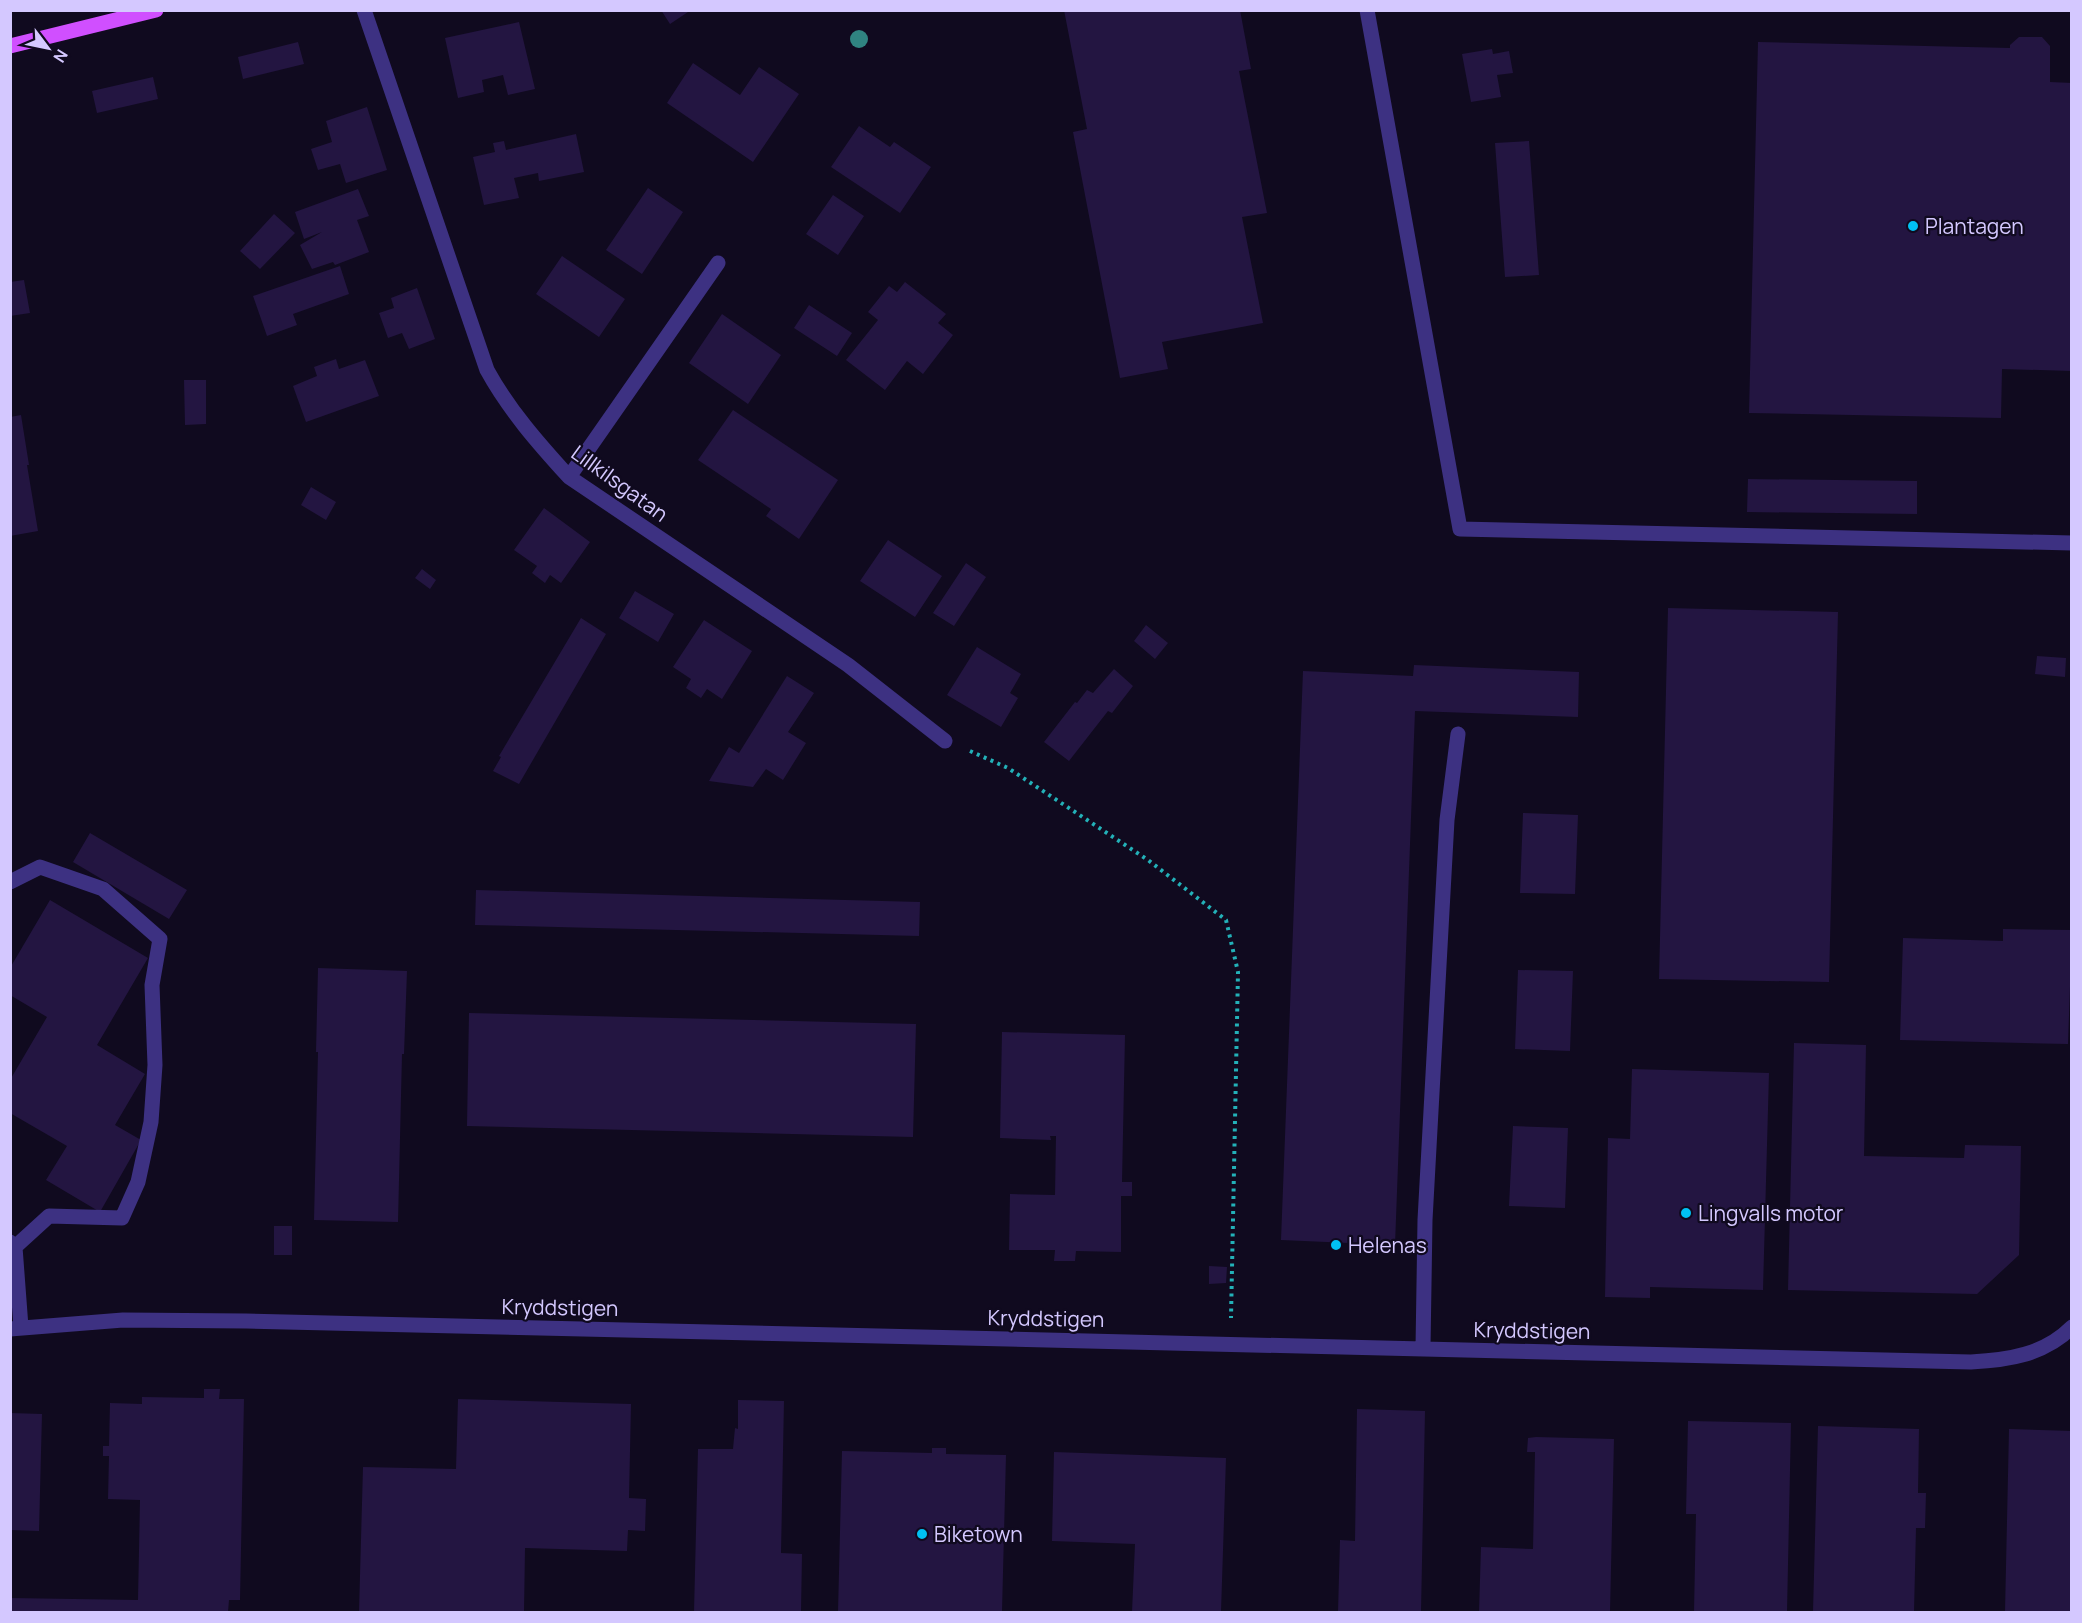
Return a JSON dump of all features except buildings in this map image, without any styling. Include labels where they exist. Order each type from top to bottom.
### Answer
[{"type":"main road","points":[[10,46],[156,10]]},
{"type":"street","name":"Lillkilsgatan","points":[[364,10],[487,369],[502,396],[534,439],[569,477],[848,665],[945,741]]},
{"type":"street","points":[[1367,10],[1460,529],[2072,543]]},
{"type":"street","points":[[569,477],[718,263]]},
{"type":"street","points":[[1423,1348],[1425,1220],[1447,820],[1458,734]]},
{"type":"street","points":[[10,882],[40,867],[103,889],[159,939],[152,985],[155,1065],[151,1122],[138,1182],[122,1218],[49,1216],[13,1245],[16,1328]]},
{"type":"street","name":"Kryddstigen","points":[[16,1328],[123,1320],[246,1321],[1971,1362],[2006,1360],[2031,1354],[2062,1336],[2072,1327]]},
{"type":"path","points":[[945,741],[1008,768],[1148,860],[1226,920],[1238,972],[1230,1343]]},
{"type":"place","name":"Plantagen","points":[[1913,226]]},
{"type":"place","name":"Lingvalls motor","points":[[1686,1213]]},
{"type":"place","name":"Helenas","points":[[1336,1245]]},
{"type":"place","name":"Biketown","points":[[922,1534]]}]
